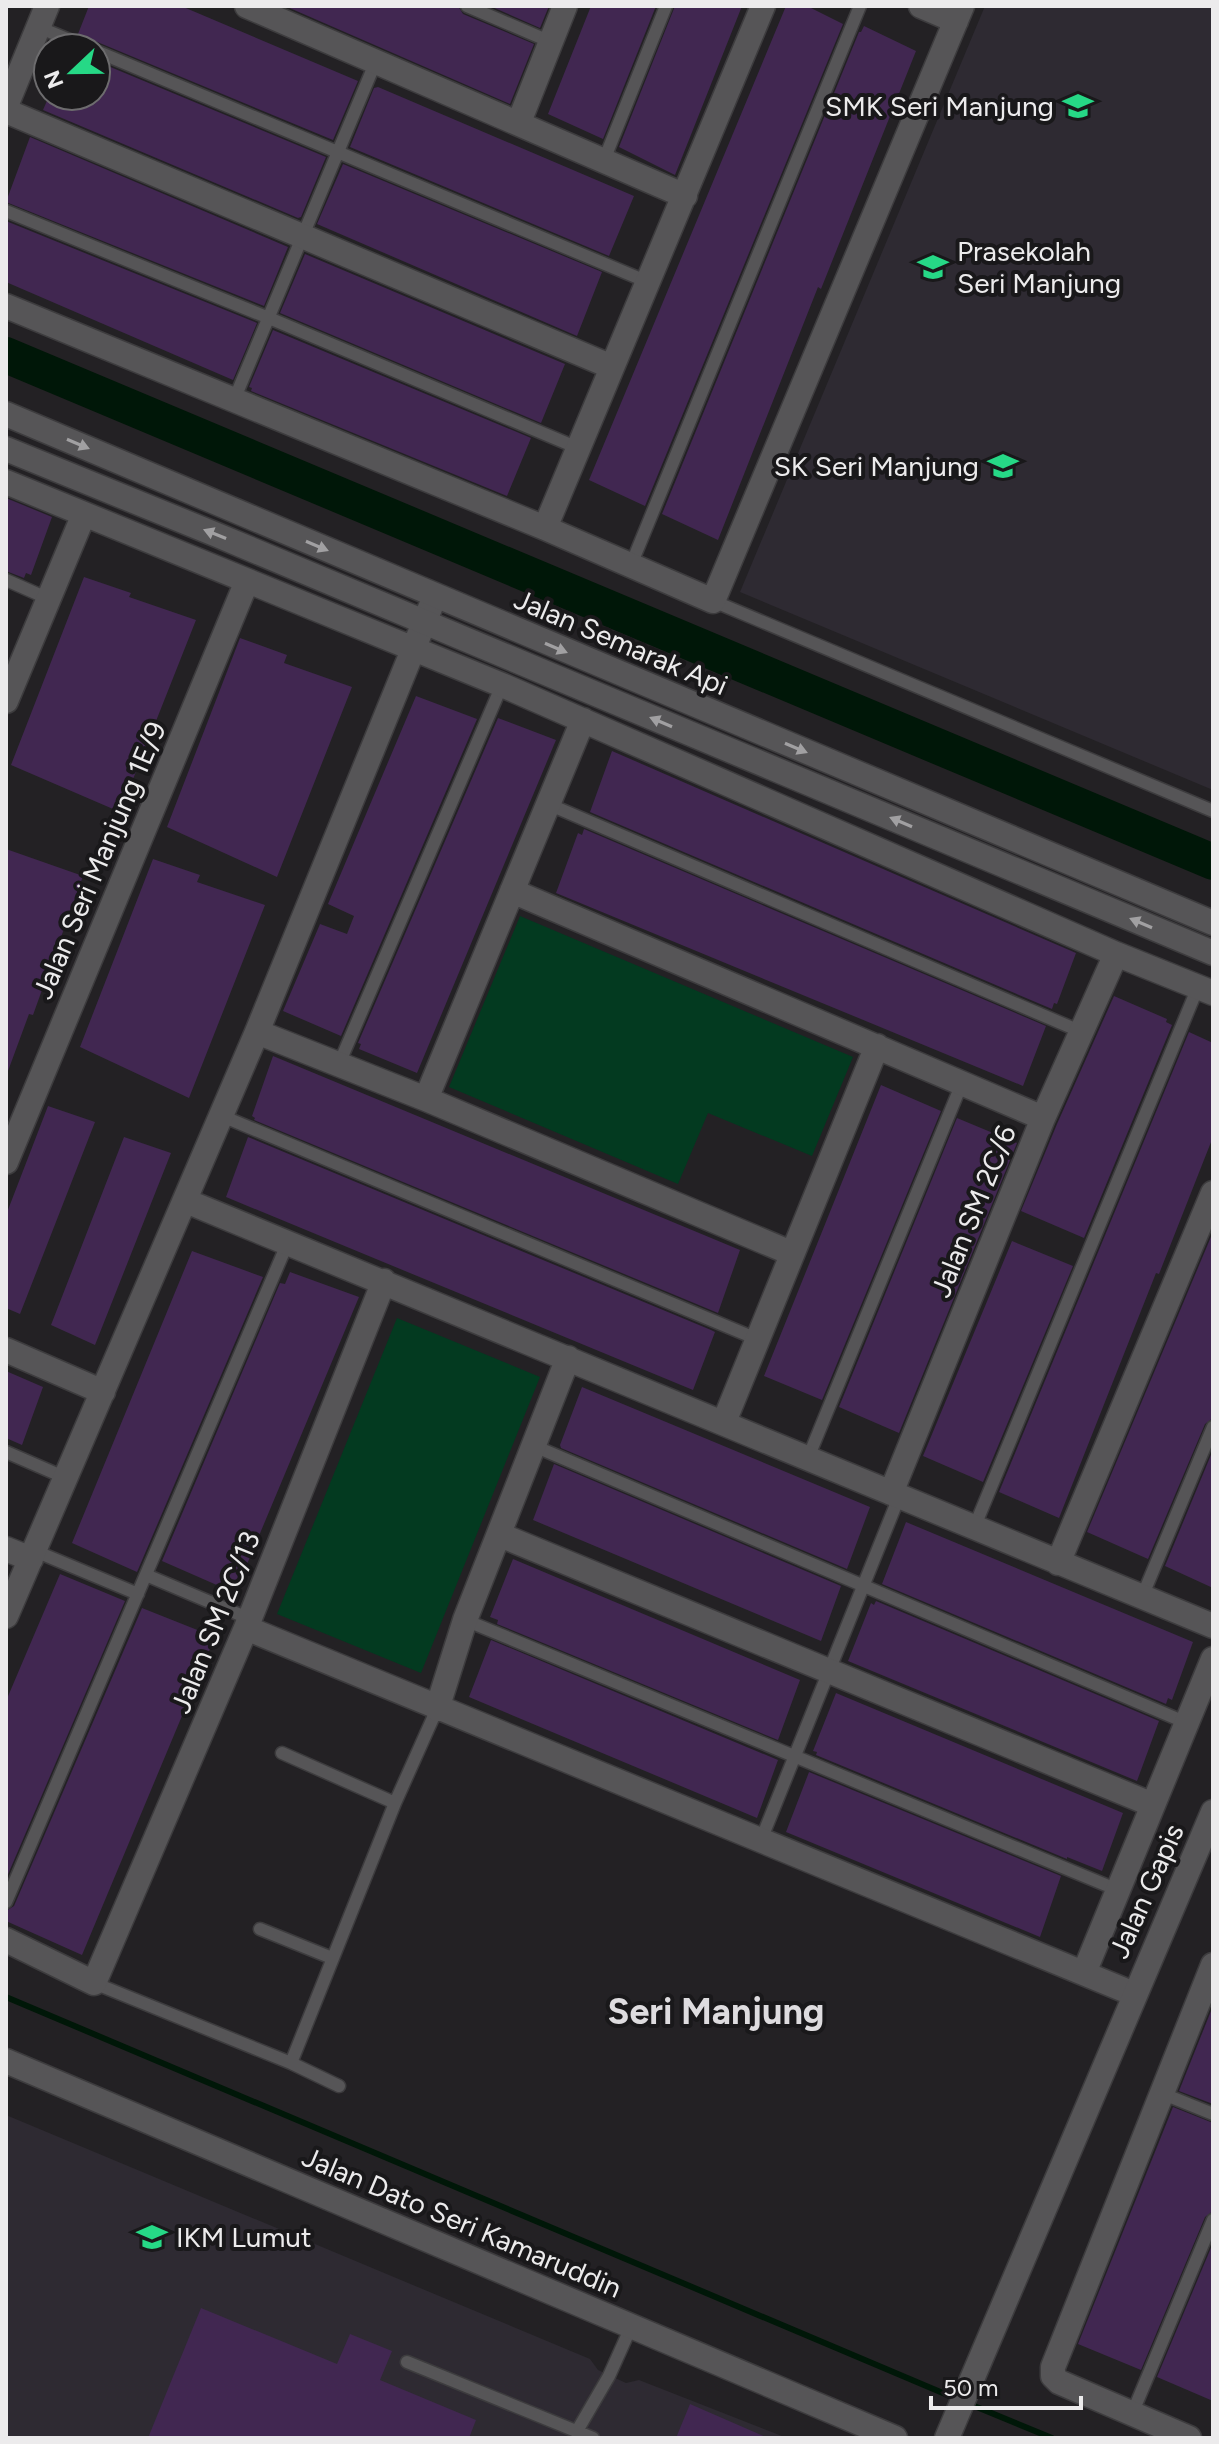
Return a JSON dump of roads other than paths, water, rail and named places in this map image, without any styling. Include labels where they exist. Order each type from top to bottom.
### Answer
[{"type":"street","points":[[247,6],[685,196]]},
{"type":"street","points":[[519,122],[565,6]]},
{"type":"street","points":[[545,528],[763,6]]},
{"type":"street","points":[[6,306],[545,528],[713,601],[959,13],[921,6]]},
{"type":"street","points":[[43,16],[6,109],[612,367]]},
{"type":"street","name":"Jalan Semarak Api","points":[[6,414],[1213,923]]},
{"type":"street","name":"Jalan Semarak Api","points":[[6,449],[1213,953]]},
{"type":"street","points":[[6,482],[502,685],[1116,954],[1206,990]]},
{"type":"street","points":[[6,701],[11,676],[49,599],[84,514]]},
{"type":"street","name":"Jalan Seri Manjung 1E/9","points":[[6,1162],[247,581]]},
{"type":"street","points":[[6,1616],[222,1116],[435,596]]},
{"type":"street","points":[[426,1099],[583,720]]},
{"type":"street","points":[[512,891],[1043,1118]]},
{"type":"street","name":"Jalan SM 2C/6","points":[[895,1495],[1043,1118],[1116,954]]},
{"type":"street","points":[[257,1032],[426,1099],[791,1253]]},
{"type":"street","points":[[724,1422],[877,1046]]},
{"type":"street","points":[[1058,1563],[1213,1193]]},
{"type":"street","points":[[186,1201],[1213,1626]]},
{"type":"street","name":"Jalan SM 2C/13","points":[[94,1983],[248,1624],[384,1281]]},
{"type":"street","points":[[6,1350],[103,1392]]},
{"type":"street","points":[[437,1709],[465,1620],[568,1358]]},
{"type":"street","points":[[500,1535],[1153,1805]]},
{"type":"street","points":[[6,1549],[33,1555]]},
{"type":"street","points":[[248,1624],[437,1709],[1134,1994]]},
{"type":"street","points":[[1084,1973],[1213,1659]]},
{"type":"street","name":"Jalan Gapis","points":[[947,2438],[1134,1994],[1211,1820]]},
{"type":"street","points":[[6,1940],[94,1983]]},
{"type":"street","points":[[1189,2438],[1059,2382],[1053,2376],[1053,2367],[1213,1965]]},
{"type":"street","name":"Jalan Dato Seri Kamaruddin","points":[[6,2061],[895,2438]]},
{"type":"lane","points":[[467,6],[551,42]]},
{"type":"lane","points":[[604,160],[666,6]]},
{"type":"lane","points":[[631,565],[860,6]]},
{"type":"lane","points":[[43,16],[66,32]]},
{"type":"lane","points":[[112,58],[648,282]]},
{"type":"lane","points":[[234,400],[376,61]]},
{"type":"lane","points":[[6,211],[578,448]]},
{"type":"lane","points":[[6,580],[49,599]]},
{"type":"lane","points":[[713,601],[1213,811]]},
{"type":"lane","points":[[339,1064],[502,685]]},
{"type":"lane","points":[[548,804],[1082,1032]]},
{"type":"lane","points":[[974,1528],[1206,990]]},
{"type":"lane","points":[[808,1458],[962,1083]]},
{"type":"lane","points":[[222,1116],[757,1339]]},
{"type":"lane","points":[[6,1902],[288,1242]]},
{"type":"lane","points":[[1142,1597],[1213,1427]]},
{"type":"lane","points":[[534,1446],[1187,1723]]},
{"type":"lane","points":[[6,1452],[66,1478]]},
{"type":"lane","points":[[761,1840],[864,1585],[895,1495]]},
{"type":"lane","points":[[33,1555],[138,1594]]},
{"type":"lane","points":[[146,1575],[248,1624]]},
{"type":"lane","points":[[465,1620],[1118,1890]]},
{"type":"lane","points":[[291,2063],[395,1803],[437,1709]]},
{"type":"lane","points":[[282,1753],[395,1803]]},
{"type":"lane","points":[[260,1929],[332,1958]]},
{"type":"lane","points":[[94,1983],[291,2063],[339,2086]]},
{"type":"lane","points":[[1161,2093],[1213,2114]]},
{"type":"lane","points":[[1132,2414],[1213,2220]]},
{"type":"lane","points":[[407,2362],[582,2435],[631,2327]]},
{"type":"lane","points":[[549,2438],[556,2423]]},
{"type":"waterway","points":[[6,355],[1213,862]]},
{"type":"waterway","points":[[6,1997],[957,2399]]},
{"type":"waterway","points":[[967,2403],[1052,2438]]},
{"type":"place","name":"SMK Seri Manjung","points":[[1078,106]]},
{"type":"place","name":"Prasekolah Seri Manjung","points":[[933,267]]},
{"type":"place","name":"SK Seri Manjung","points":[[1003,466]]},
{"type":"place","name":"IKM Lumut","points":[[152,2237]]},
{"type":"district","name":"Seri Manjung","points":[[716,2011]]}]
